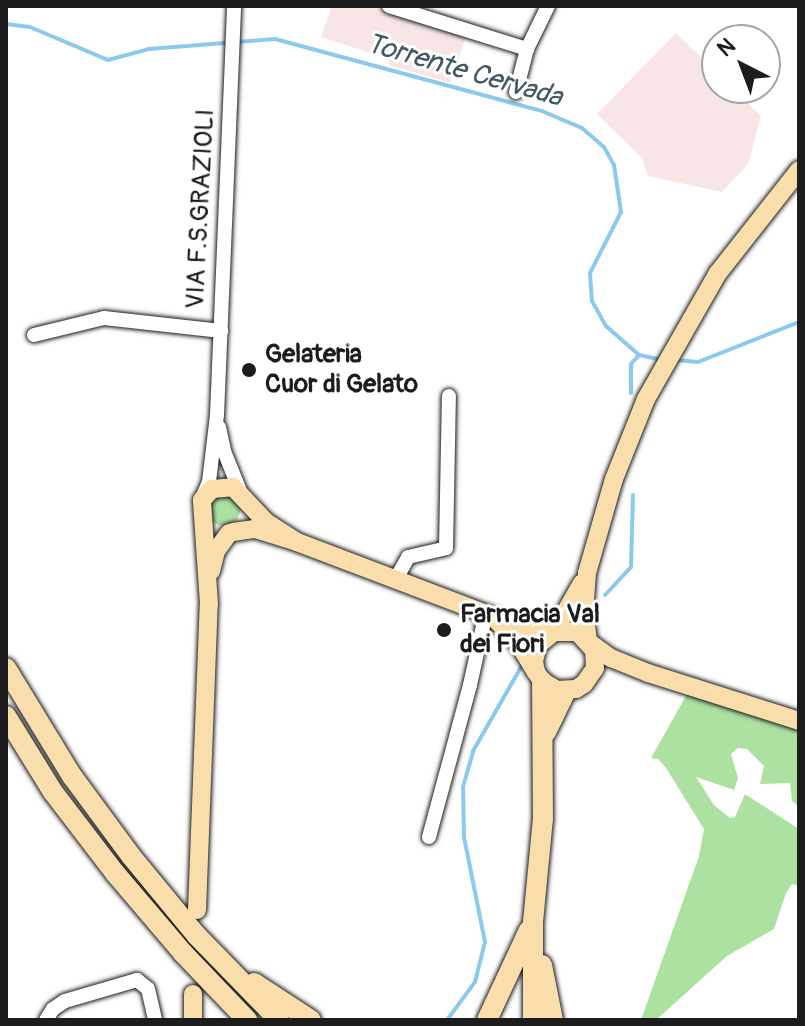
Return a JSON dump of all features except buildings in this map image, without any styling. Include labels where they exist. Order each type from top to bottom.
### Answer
[{"type":"highway","points":[[6,668],[72,776],[131,856],[197,936],[279,1020]]},
{"type":"highway","points":[[533,1020],[533,922],[543,819],[544,736],[539,677]]},
{"type":"highway","points":[[544,736],[575,688]]},
{"type":"highway","points":[[6,716],[53,792],[115,873],[183,953],[247,1020]]},
{"type":"highway","points":[[487,1020],[533,922]]},
{"type":"highway","points":[[533,922],[553,1020]]},
{"type":"highway","points":[[197,936],[229,965],[311,1020]]},
{"type":"main road","points":[[575,688],[595,668],[584,613],[587,573],[614,479],[660,372],[718,273],[799,170]]},
{"type":"main road","points":[[197,910],[209,582],[202,500],[219,486],[244,496],[266,522],[297,542]]},
{"type":"main road","points":[[209,582],[216,551],[245,522],[244,496]]},
{"type":"main road","points":[[202,520],[211,530],[231,533],[255,529],[297,542],[481,611],[552,633],[568,630],[611,658],[648,673],[799,721]]},
{"type":"main road","points":[[539,677],[535,653],[552,633],[587,573]]},
{"type":"main road","points":[[481,611],[509,632],[539,677],[575,688],[620,673],[648,673]]},
{"type":"main road","points":[[193,994],[193,1020]]},
{"type":"street","name":"VIA F.S.GRAZIOLI","points":[[202,500],[209,482],[217,415],[234,6]]},
{"type":"street","points":[[389,6],[527,49]]},
{"type":"street","points":[[516,92],[527,49],[548,6]]},
{"type":"street","points":[[34,335],[104,318],[221,331]]},
{"type":"street","points":[[396,579],[408,557],[446,548],[449,396]]},
{"type":"street","name":"VIA F.S.GRAZIOLI","points":[[217,415],[224,451],[244,496]]},
{"type":"street","points":[[429,837],[470,685],[483,626],[481,611]]},
{"type":"street","points":[[46,1020],[53,1009],[65,1001],[137,980],[148,989],[155,1020]]},
{"type":"shaded area","points":[[332,6],[370,6],[466,35],[451,83],[388,65],[389,59],[321,37]]},
{"type":"shaded area","points":[[676,33],[701,57],[701,104],[749,104],[761,116],[748,164],[722,192],[648,176],[642,158],[597,114]]},
{"type":"green space","points":[[224,494],[236,498],[240,510],[236,522],[224,526],[212,522],[208,510],[212,498]]},
{"type":"green space","points":[[687,694],[799,729],[799,807],[792,801],[790,783],[760,784],[764,766],[747,749],[738,748],[731,754],[738,778],[734,790],[696,777],[714,805],[730,818],[735,817],[745,794],[799,829],[799,886],[792,884],[786,893],[774,929],[727,956],[656,1020],[641,1020],[699,856],[704,829],[666,768],[658,759],[651,758]]},
{"type":"waterway","name":"Torrente Cervada","points":[[6,24],[30,27],[108,60],[149,49],[275,39],[542,111],[582,128],[604,147],[614,165],[621,212],[590,273],[592,301],[606,326],[639,355],[663,360]]},
{"type":"waterway","name":"Torrente Cervada","points":[[676,360],[698,362],[799,322]]},
{"type":"waterway","points":[[631,393],[631,364],[639,355]]},
{"type":"waterway","points":[[605,595],[631,567],[633,495]]},
{"type":"waterway","points":[[447,1020],[475,982],[485,942],[464,837],[463,787],[473,751],[524,662]]},
{"type":"place","name":"Gelateria Cuor di Gelato","points":[[249,370]]},
{"type":"place","name":"Farmacia Val dei Fiori","points":[[444,630]]}]
